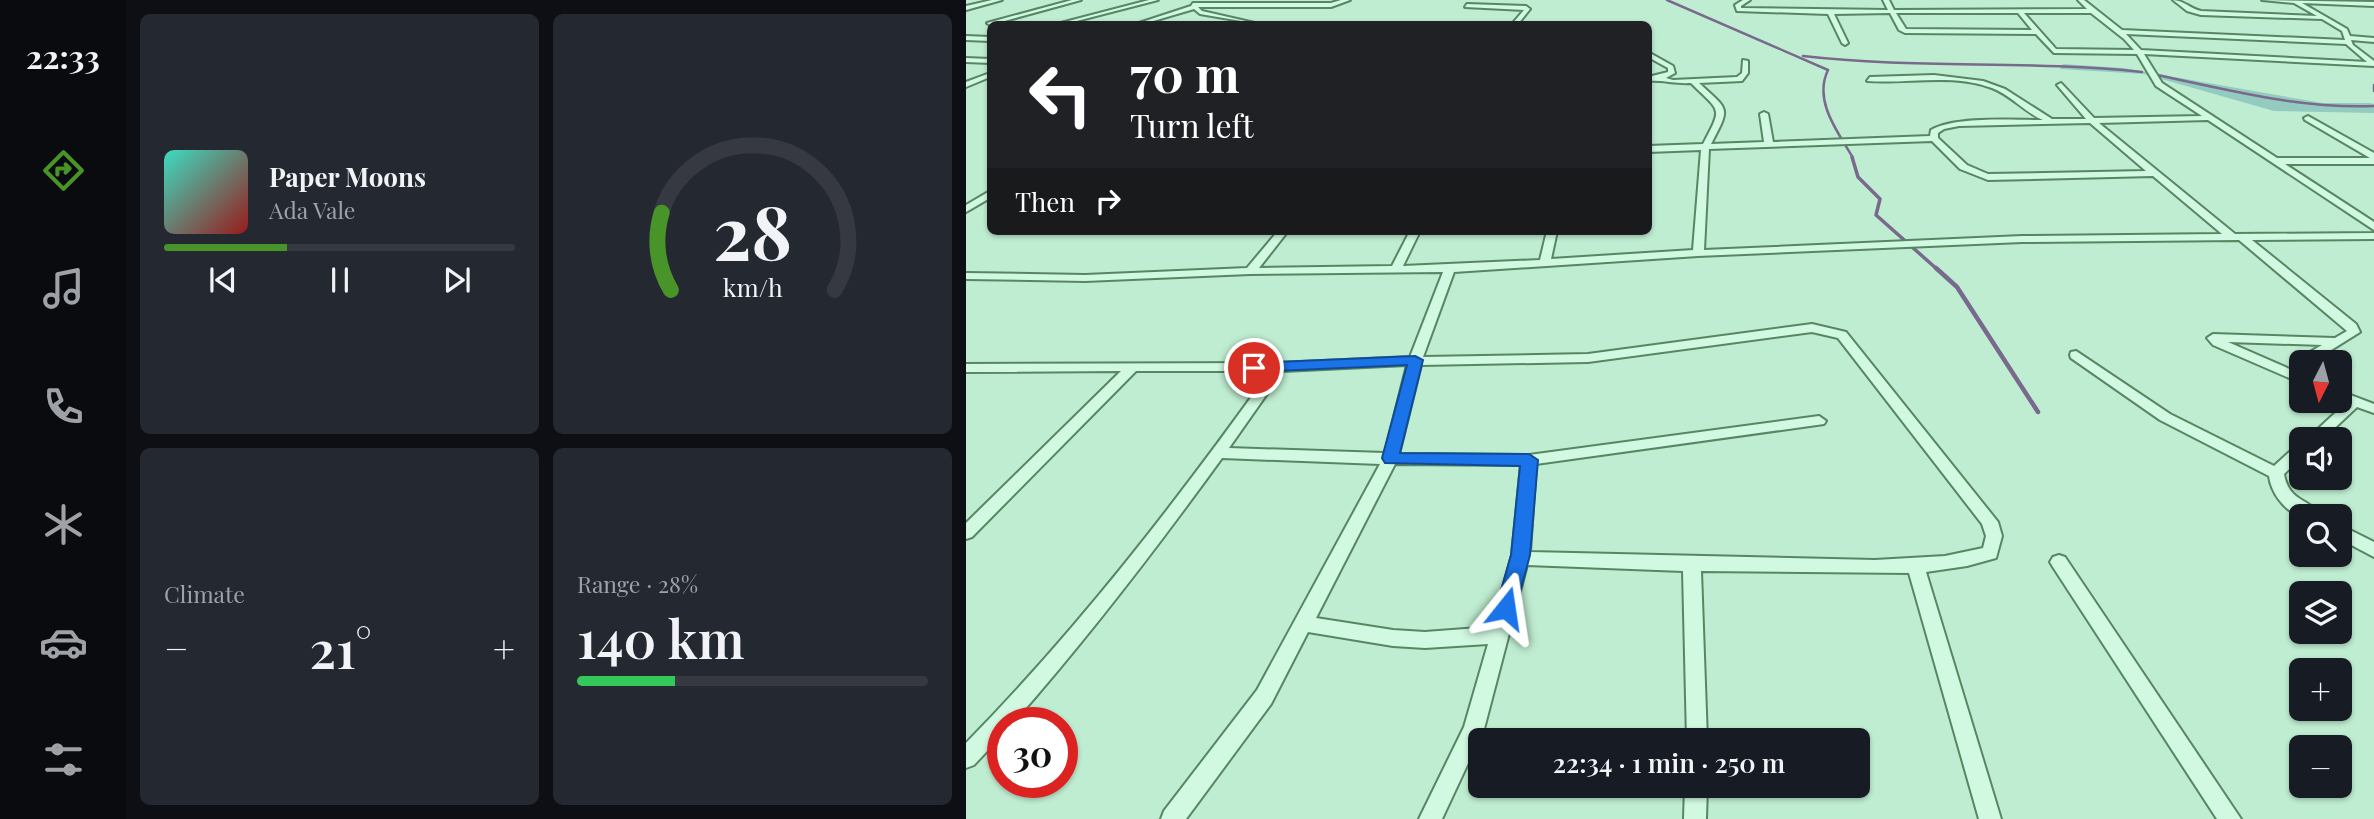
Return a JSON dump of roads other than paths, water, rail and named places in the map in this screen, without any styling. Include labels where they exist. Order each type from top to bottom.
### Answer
[{"type":"street","points":[[966,8],[999,0]]},
{"type":"street","points":[[1072,21],[1155,0]]},
{"type":"street","points":[[1203,4],[1212,0]]},
{"type":"street","points":[[1147,21],[1192,3],[1331,5],[1347,0]]},
{"type":"street","points":[[1747,0],[1738,5],[1739,10],[2090,11]]},
{"type":"street","points":[[1886,0],[1900,29],[1905,31],[2037,32]]},
{"type":"street","points":[[2081,0],[2090,11],[2120,32],[2139,52],[2159,84],[2374,227]]},
{"type":"street","points":[[2176,0],[2189,10],[2201,13],[2325,18]]},
{"type":"street","points":[[2266,0],[2373,2]]},
{"type":"street","points":[[998,21],[1076,1],[1087,4]]},
{"type":"street","points":[[2019,11],[2054,51],[2059,53],[2139,52],[2374,64],[2347,40],[2344,30],[2295,1]]},
{"type":"street","points":[[1192,3],[1200,12],[1236,21]]},
{"type":"street","points":[[1467,6],[1527,9],[1517,21]]},
{"type":"street","points":[[1101,7],[1114,10]]},
{"type":"street","points":[[1830,12],[1845,43]]},
{"type":"street","points":[[2120,32],[2374,40]]},
{"type":"street","points":[[966,38],[987,39]]},
{"type":"street","points":[[1652,56],[1671,67],[1672,73],[1652,79]]},
{"type":"street","points":[[966,60],[987,61]]},
{"type":"street","points":[[1660,78],[1698,86],[1739,79],[1745,73],[1745,61]]},
{"type":"street","points":[[966,85],[987,76]]},
{"type":"street","points":[[1870,79],[1935,79],[1982,83],[2000,89],[2035,114],[2052,121]]},
{"type":"street","points":[[2061,85],[2091,120],[2352,327],[2354,332],[2324,350]]},
{"type":"street","points":[[1698,86],[1721,108],[1722,116],[1705,148],[1699,253]]},
{"type":"street","points":[[1764,114],[1769,144]]},
{"type":"street","points":[[2157,173],[1988,177],[1969,173],[1962,168],[1934,138],[1934,132],[1950,125],[2207,117]]},
{"type":"street","points":[[2308,118],[2374,159]]},
{"type":"street","points":[[1652,149],[1934,138]]},
{"type":"street","points":[[2273,161],[2374,159]]},
{"type":"street","points":[[966,209],[987,196]]},
{"type":"street","points":[[977,202],[987,202]]},
{"type":"street","points":[[1250,271],[1280,235]]},
{"type":"street","points":[[1397,268],[1413,235]]},
{"type":"street","points":[[1545,263],[1551,235]]},
{"type":"street","points":[[966,276],[1085,278],[1250,271],[1450,269],[1699,253],[2022,239],[2374,236]]},
{"type":"street","points":[[1172,819],[1264,697],[1391,458],[1415,360],[1450,269]]},
{"type":"street","points":[[966,368],[1279,367],[1415,360],[1588,358],[1812,328],[1842,335],[1990,522],[1994,536],[1990,553],[1963,561],[1916,567],[1692,565],[1543,560],[1528,559],[1521,555]]},
{"type":"street","points":[[2289,374],[2213,338],[2337,342]]},
{"type":"street","points":[[2076,355],[2165,417],[2276,473]]},
{"type":"street","points":[[966,758],[1000,724],[1078,632],[1221,453],[1279,367]]},
{"type":"street","points":[[966,533],[1131,369]]},
{"type":"street","points":[[2285,373],[2289,371]]},
{"type":"street","points":[[2352,400],[2374,409]]},
{"type":"street","points":[[2327,427],[2356,401]]},
{"type":"street","points":[[1221,453],[1529,460],[1819,421]]},
{"type":"street","points":[[1430,819],[1474,729],[1521,555],[1529,460]]},
{"type":"street","points":[[2276,473],[2289,461]]},
{"type":"street","points":[[2276,473],[2277,487],[2291,504]]},
{"type":"street","points":[[2352,538],[2374,550]]},
{"type":"street","points":[[2059,562],[2230,819]]},
{"type":"street","points":[[1692,565],[1697,728]]},
{"type":"street","points":[[1916,567],[1990,819]]},
{"type":"street","points":[[1305,624],[1393,638],[1425,640],[1499,635]]},
{"type":"street","points":[[1695,819],[1696,798]]},
{"type":"waterway","points":[[1667,0],[1828,70],[1823,93],[1825,105],[1853,158]]},
{"type":"waterway","points":[[1803,56],[2142,72]]},
{"type":"waterway","points":[[2157,75],[2319,105],[2374,106]]},
{"type":"waterway","points":[[2374,85],[2374,91]]},
{"type":"waterway","points":[[1852,157],[1858,177],[1880,199],[1876,215],[1938,270]]},
{"type":"waterway","points":[[1936,268],[1957,287],[2038,412]]}]
